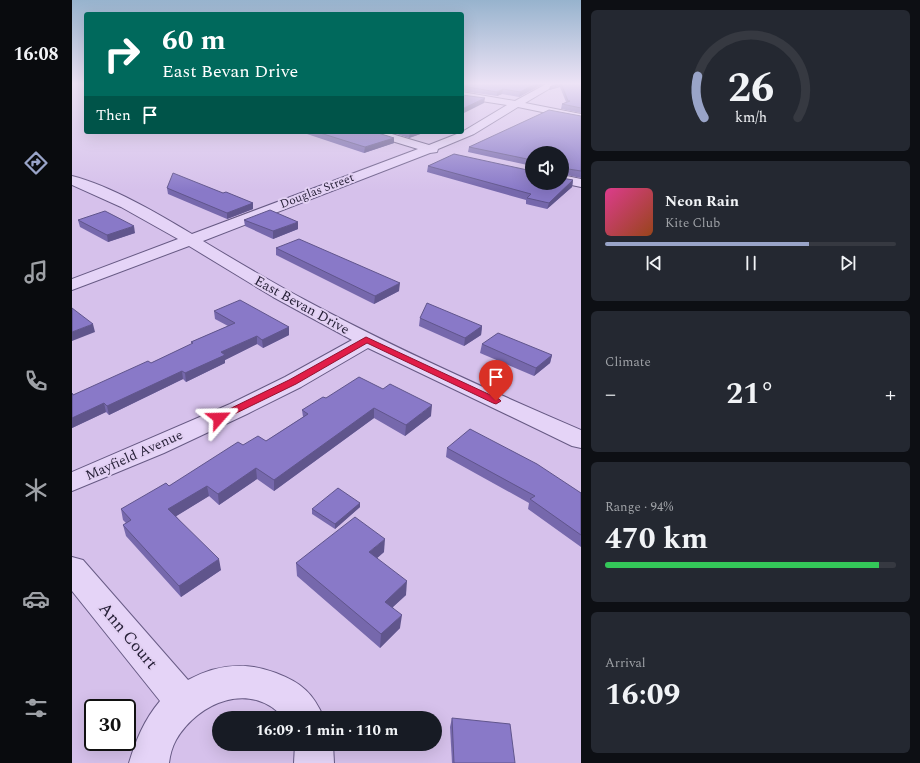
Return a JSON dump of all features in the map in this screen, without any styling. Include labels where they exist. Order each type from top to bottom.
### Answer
[{"type":"street","name":"Douglas Street","points":[[72,285],[429,149],[477,129],[494,119]]},
{"type":"street","points":[[380,134],[429,149],[449,153]]},
{"type":"street","name":"East Bevan Drive","points":[[72,180],[102,191],[128,204],[191,239],[279,293],[366,340],[581,440]]},
{"type":"street","points":[[569,180],[581,183]]},
{"type":"street","name":"Mayfield Avenue","points":[[72,482],[143,453],[232,412],[292,382],[366,340]]},
{"type":"street","name":"Ann Court","points":[[72,569],[183,702]]},
{"type":"street","points":[[149,763],[151,750],[164,724],[183,702],[206,688],[230,681],[254,682],[277,690],[296,704],[300,711]]},
{"type":"street","points":[[314,763],[315,751]]},
{"type":"building","points":[[530,119],[581,119],[581,171],[569,169],[569,146],[525,146],[525,159],[469,147]]},
{"type":"building","points":[[323,134],[381,134],[394,138],[365,147]]},
{"type":"building","points":[[454,154],[525,169],[525,190],[563,190],[549,203],[527,198],[531,194],[428,166]]},
{"type":"building","points":[[173,173],[253,203],[227,213],[167,188]]},
{"type":"building","points":[[270,210],[298,222],[273,231],[244,220]]},
{"type":"building","points":[[105,211],[134,226],[107,235],[78,220]]},
{"type":"building","points":[[299,239],[400,283],[375,296],[276,248]]},
{"type":"building","points":[[240,300],[289,327],[262,340],[257,336],[221,352],[225,355],[185,373],[182,371],[107,406],[104,403],[72,418],[72,393],[73,395],[148,361],[151,363],[193,343],[191,342],[235,323],[214,311]]},
{"type":"building","points":[[427,303],[482,326],[465,338],[420,318]]},
{"type":"building","points":[[72,308],[93,324],[72,332]]},
{"type":"building","points":[[498,333],[552,355],[536,368],[482,344]]},
{"type":"building","points":[[359,377],[383,389],[390,384],[432,405],[406,425],[374,408],[274,480],[256,468],[218,494],[207,486],[168,509],[219,559],[179,586],[123,525],[131,520],[121,509],[166,483],[169,486],[238,442],[243,445],[258,436],[266,441],[308,414],[302,410],[323,397],[326,398]]},
{"type":"building","points":[[470,429],[537,464],[581,493],[581,535],[530,499],[535,496],[447,448]]},
{"type":"building","points":[[338,488],[360,503],[335,524],[312,509]]},
{"type":"building","points":[[355,517],[385,539],[369,552],[407,581],[385,602],[402,615],[381,634],[296,563]]},
{"type":"building","points":[[452,718],[510,724],[515,763],[454,763]]},
{"type":"route","points":[[219,418],[292,382],[366,340],[496,401]]}]
